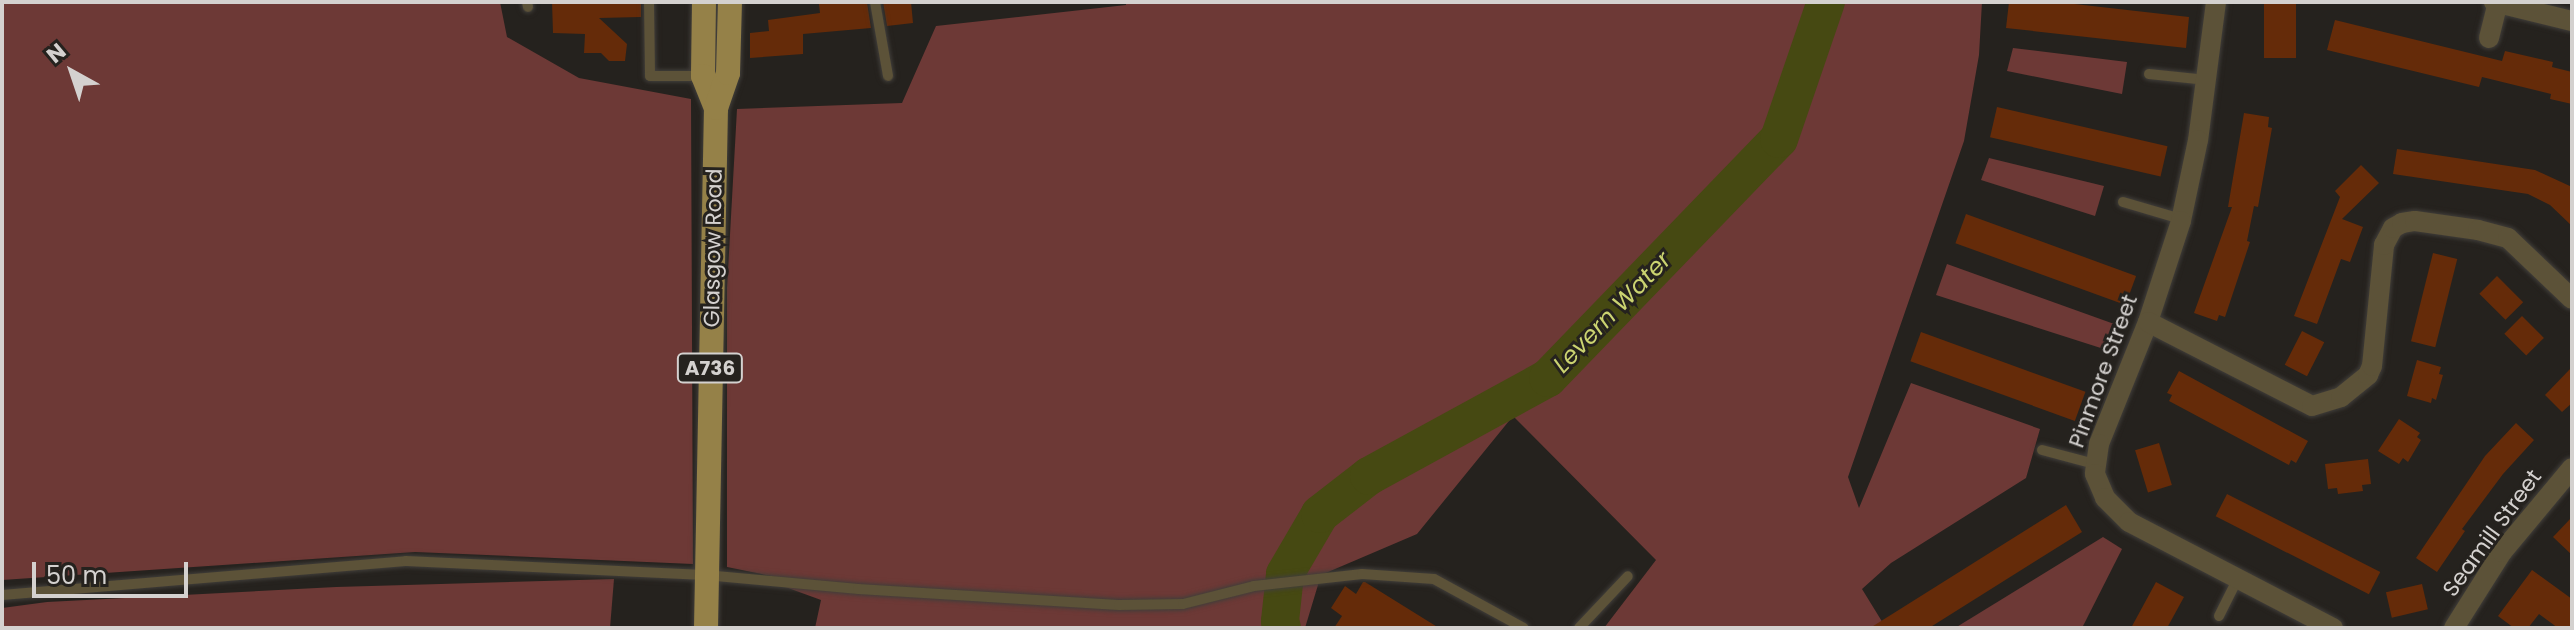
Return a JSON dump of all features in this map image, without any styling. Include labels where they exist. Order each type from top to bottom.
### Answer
[{"type":"main road","name":"Glasgow Road","points":[[706,628],[716,108],[713,3]]},
{"type":"street","name":"Pinmore Street","points":[[2216,2],[2207,80],[2181,219],[2148,322],[2099,444],[2095,464],[2098,486],[2105,498],[2129,522],[2333,628]]},
{"type":"street","points":[[2489,38],[2496,2],[2570,20]]},
{"type":"street","points":[[2148,322],[2312,406],[2341,397],[2368,375],[2372,366],[2384,245],[2393,228],[2402,223],[2446,225],[2508,238],[2572,299]]},
{"type":"street","name":"Seamill Street","points":[[2454,628],[2502,552],[2572,468]]},
{"type":"lane","points":[[649,2],[650,76],[715,75]]},
{"type":"lane","points":[[875,2],[888,76]]},
{"type":"lane","points":[[2149,74],[2207,80]]},
{"type":"lane","points":[[2123,202],[2181,219]]},
{"type":"lane","points":[[2042,450],[2095,464]]},
{"type":"lane","points":[[2,595],[406,561],[705,575],[858,589],[1119,605],[1183,604],[1254,586],[1302,578],[1362,574],[1434,579],[1524,628]]},
{"type":"lane","points":[[1579,628],[1628,576]]},
{"type":"lane","points":[[2219,616],[2238,578]]},
{"type":"shaded area","points":[[2,2],[500,2],[507,37],[579,78],[691,99],[693,564],[415,552],[2,580]]},
{"type":"shaded area","points":[[1126,2],[1982,2],[1979,55],[1964,141],[1848,477],[1859,508],[1911,383],[2040,429],[2026,478],[1891,563],[1862,589],[1886,628],[1604,628],[1656,560],[1513,416],[1417,534],[1321,575],[1305,628],[815,628],[821,600],[780,585],[781,578],[727,567],[727,288],[737,109],[902,103],[936,26],[1126,5]]},
{"type":"shaded area","points":[[2013,48],[2127,62],[2122,94],[2007,71]]},
{"type":"shaded area","points":[[1989,158],[2104,186],[2095,216],[1981,180]]},
{"type":"shaded area","points":[[1947,264],[2117,325],[2107,350],[1936,295]]},
{"type":"shaded area","points":[[2103,537],[2122,549],[2082,628],[1955,628]]},
{"type":"shaded area","points":[[614,579],[610,628],[2,628],[2,608],[47,602],[336,587]]},
{"type":"building","points":[[552,2],[641,2],[641,17],[599,18],[627,44],[625,61],[609,61],[601,53],[584,53],[585,34],[553,33]]},
{"type":"building","points":[[867,2],[871,28],[803,34],[803,54],[750,58],[750,33],[769,31],[768,20],[820,13],[819,4]]},
{"type":"building","points":[[883,2],[911,2],[913,23],[887,26]]},
{"type":"building","points":[[2009,2],[2057,2],[2189,17],[2186,48],[2006,28]]},
{"type":"building","points":[[2264,2],[2296,2],[2296,58],[2264,58]]},
{"type":"building","points":[[2335,20],[2502,61],[2505,51],[2553,62],[2552,67],[2572,72],[2572,104],[2550,99],[2551,94],[2482,77],[2479,87],[2327,50]]},
{"type":"building","points":[[1997,107],[2168,146],[2161,177],[1990,137]]},
{"type":"building","points":[[2244,113],[2269,117],[2268,127],[2272,128],[2258,207],[2254,206],[2247,241],[2250,242],[2225,317],[2219,315],[2217,321],[2194,313],[2232,207],[2228,207]]},
{"type":"building","points":[[2397,149],[2535,170],[2572,187],[2572,226],[2550,205],[2528,194],[2393,174]]},
{"type":"building","points":[[2361,165],[2379,183],[2342,219],[2363,227],[2350,262],[2341,259],[2317,324],[2294,316],[2340,197],[2335,191]]},
{"type":"building","points":[[1966,214],[2136,276],[2125,305],[1955,243]]},
{"type":"building","points":[[2433,253],[2457,259],[2435,347],[2411,341]]},
{"type":"building","points":[[2497,276],[2523,302],[2505,320],[2479,294]]},
{"type":"building","points":[[2522,316],[2544,338],[2526,356],[2504,334]]},
{"type":"building","points":[[2302,331],[2324,342],[2307,376],[2285,365]]},
{"type":"building","points":[[1921,332],[2085,392],[2075,421],[1910,361]]},
{"type":"building","points":[[2417,360],[2441,367],[2439,374],[2443,375],[2436,400],[2432,398],[2431,403],[2407,396]]},
{"type":"building","points":[[2572,367],[2572,403],[2562,412],[2545,395]]},
{"type":"building","points":[[2179,371],[2308,441],[2296,463],[2291,460],[2289,465],[2169,401],[2172,395],[2167,393]]},
{"type":"building","points":[[2399,419],[2420,433],[2417,437],[2421,440],[2408,462],[2403,458],[2399,464],[2378,451]]},
{"type":"building","points":[[2516,423],[2534,440],[2503,474],[2462,529],[2465,531],[2437,572],[2416,558],[2485,456]]},
{"type":"building","points":[[2159,443],[2172,485],[2148,492],[2135,450]]},
{"type":"building","points":[[2368,459],[2371,484],[2362,485],[2363,491],[2338,494],[2337,488],[2328,489],[2325,464]]},
{"type":"building","points":[[2227,494],[2380,572],[2369,594],[2216,516]]},
{"type":"building","points":[[2066,505],[2082,532],[1929,628],[1870,628]]},
{"type":"building","points":[[2572,517],[2572,555],[2553,537]]},
{"type":"building","points":[[2532,570],[2572,599],[2572,628],[2558,628],[2539,614],[2528,628],[2514,628],[2498,616]]},
{"type":"building","points":[[1363,582],[1439,628],[1334,628],[1342,616],[1331,608],[1345,586],[1356,594]]},
{"type":"building","points":[[2156,582],[2184,597],[2167,628],[2131,628]]},
{"type":"building","points":[[2422,584],[2428,609],[2392,618],[2386,592]]},
{"type":"waterway","name":"Levern Water","points":[[1282,628],[1285,574],[1320,514],[1369,476],[1548,378],[1779,139],[1826,2]]}]
